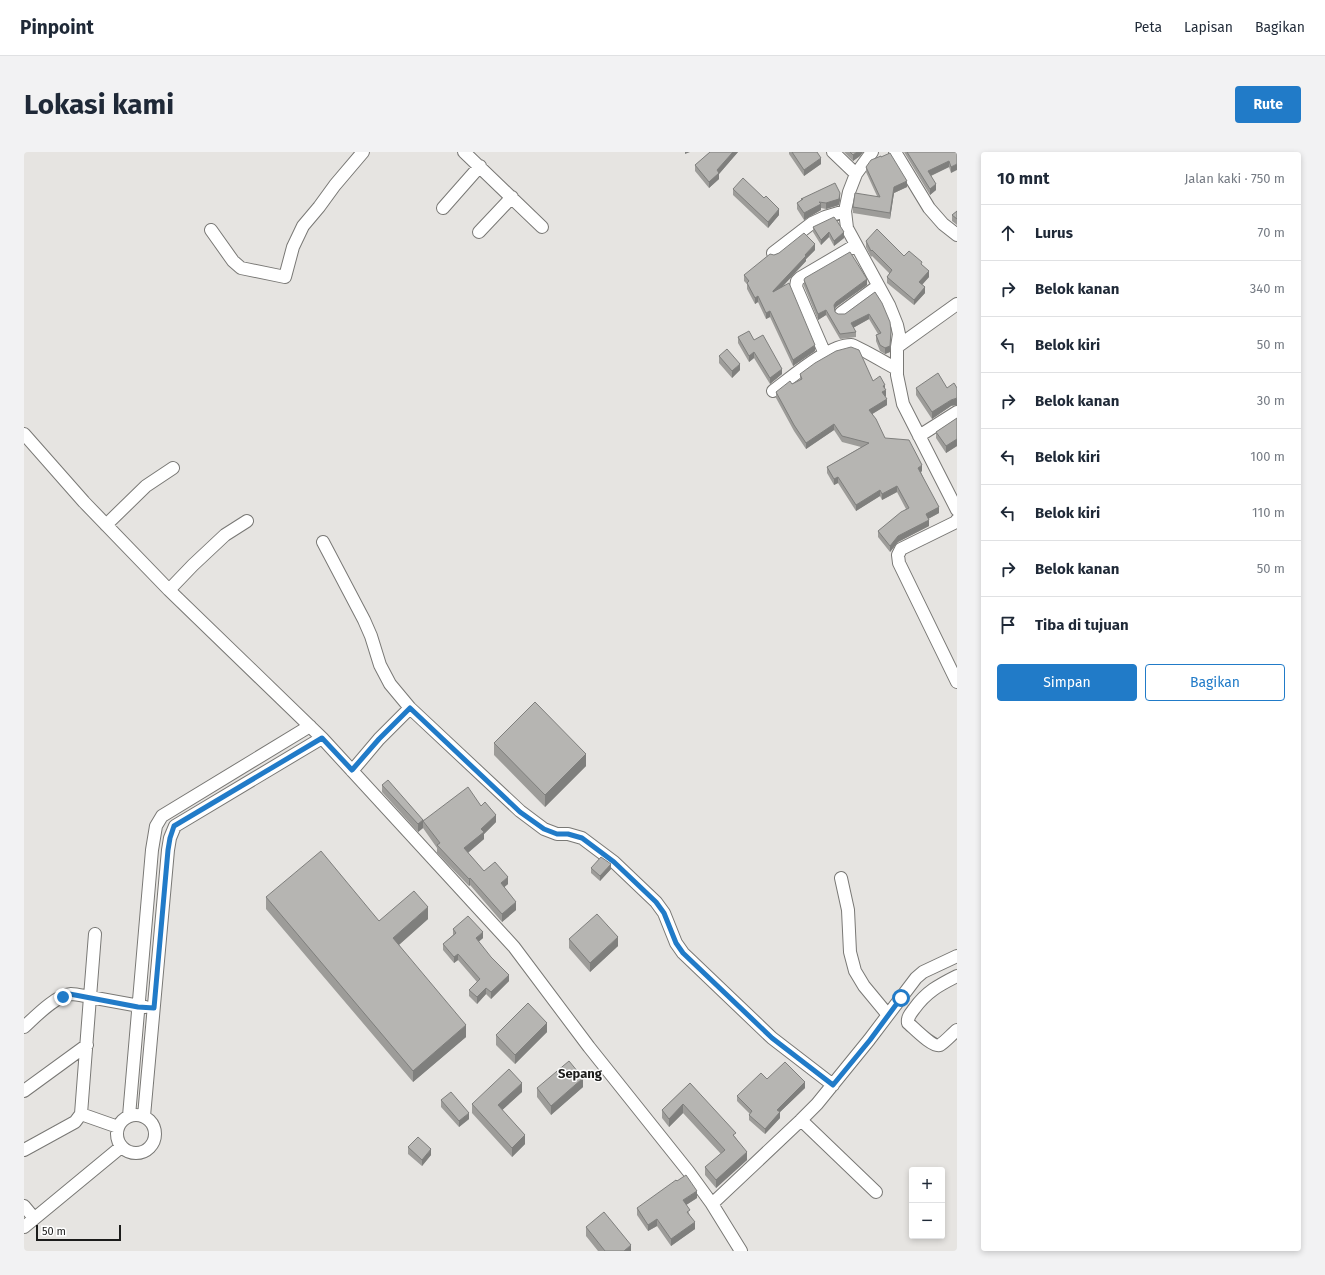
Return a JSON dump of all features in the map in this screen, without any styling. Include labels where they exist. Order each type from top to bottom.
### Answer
[{"type":"street","points":[[211,230],[233,261],[241,268],[285,277],[293,247],[303,226],[320,207],[335,185],[363,152]]},
{"type":"street","points":[[833,152],[856,174]]},
{"type":"street","points":[[872,152],[856,174],[849,192],[845,211],[847,228],[889,305],[897,325],[899,334],[897,347],[897,370],[903,404],[919,436],[954,496],[957,510]]},
{"type":"street","points":[[895,152],[929,208],[943,224],[957,235]]},
{"type":"street","points":[[470,154],[480,166],[542,227]]},
{"type":"street","points":[[443,208],[480,166]]},
{"type":"street","points":[[479,232],[512,197]]},
{"type":"street","points":[[773,253],[812,223],[845,211]]},
{"type":"street","points":[[825,354],[796,284],[800,278],[856,245]]},
{"type":"street","points":[[841,313],[878,286]]},
{"type":"street","points":[[897,347],[957,304]]},
{"type":"street","points":[[774,391],[808,365],[837,347],[853,345],[897,370]]},
{"type":"street","points":[[919,436],[957,412]]},
{"type":"street","points":[[24,434],[84,502],[169,590],[322,738],[514,947],[589,1047],[688,1171],[712,1204],[740,1251]]},
{"type":"street","points":[[106,525],[146,486],[173,468]]},
{"type":"street","points":[[955,678],[898,563],[898,555],[902,549],[956,522],[957,520]]},
{"type":"street","points":[[169,590],[193,564],[220,539],[247,521]]},
{"type":"street","points":[[323,542],[364,620],[380,665],[390,684],[410,708],[520,812],[544,829],[557,834],[568,834],[582,838],[614,862],[656,902],[664,913],[676,943],[683,953],[772,1038],[833,1085]]},
{"type":"street","points":[[352,770],[379,739],[410,708]]},
{"type":"street","points":[[129,1116],[152,850],[156,826],[162,816],[310,726]]},
{"type":"street","points":[[144,1116],[170,838],[174,826],[322,738]]},
{"type":"street","points":[[268,752],[277,765]]},
{"type":"street","points":[[186,801],[195,814]]},
{"type":"street","points":[[841,878],[848,910],[850,952],[855,971],[864,986],[888,1015]]},
{"type":"street","points":[[24,1150],[75,1122],[81,1114],[95,934]]},
{"type":"street","points":[[712,1204],[801,1120],[833,1085],[870,1040],[916,978],[923,972],[957,956]]},
{"type":"street","points":[[957,976],[938,985],[929,992],[911,1013],[908,1023],[936,1046],[957,1030]]},
{"type":"street","points":[[24,1027],[50,1004],[69,994],[138,1007],[154,1008]]},
{"type":"street","points":[[24,1091],[87,1045]]},
{"type":"street","points":[[81,1114],[118,1127]]},
{"type":"street","points":[[129,1116],[144,1116],[152,1123],[156,1133],[155,1139],[150,1148],[141,1153],[135,1154],[125,1150],[121,1147],[117,1137],[120,1122],[129,1116]]},
{"type":"street","points":[[801,1120],[876,1192]]},
{"type":"street","points":[[24,1227],[121,1147]]},
{"type":"street","points":[[24,1206],[34,1218]]},
{"type":"building","points":[[710,152],[733,152],[717,170],[719,173],[709,182],[695,165]]},
{"type":"building","points":[[792,152],[817,152],[821,158],[804,170]]},
{"type":"building","points":[[850,152],[857,152],[853,155]]},
{"type":"building","points":[[907,152],[957,152],[957,164],[951,167],[949,161],[928,171],[936,184],[930,189]]},
{"type":"building","points":[[890,153],[907,181],[894,187],[890,213],[853,207],[855,193],[880,197],[866,167],[871,160]]},
{"type":"building","points":[[743,178],[764,198],[766,196],[779,209],[768,222],[733,189]]},
{"type":"building","points":[[835,183],[840,193],[839,199],[826,203],[819,202],[821,204],[804,213],[797,203],[803,199],[801,199]]},
{"type":"building","points":[[957,211],[957,219],[952,215]]},
{"type":"building","points":[[834,217],[844,232],[834,241],[829,232],[821,240],[813,227]]},
{"type":"building","points":[[877,229],[904,256],[909,251],[922,262],[921,264],[929,271],[919,282],[925,287],[914,300],[887,277],[892,270],[872,250],[871,251],[866,241]]},
{"type":"building","points":[[804,233],[815,244],[805,255],[806,256],[773,291],[789,283],[815,345],[793,360],[770,311],[766,313],[758,296],[755,298],[747,283],[749,281],[744,275],[770,254],[774,255],[779,253]]},
{"type":"building","points":[[850,252],[867,279],[836,302],[834,305],[835,312],[838,314],[845,314],[875,292],[882,303],[890,322],[890,346],[885,348],[880,345],[876,335],[881,333],[869,314],[851,323],[856,332],[840,334],[826,310],[818,314],[804,280]]},
{"type":"building","points":[[749,331],[754,340],[763,335],[782,369],[770,378],[754,352],[749,356],[738,337]]},
{"type":"building","points":[[851,347],[859,350],[873,381],[880,376],[885,385],[883,386],[886,390],[882,392],[887,399],[869,410],[876,419],[885,438],[909,440],[922,465],[918,468],[939,507],[926,514],[929,520],[898,536],[890,546],[878,531],[901,512],[909,508],[897,486],[882,494],[880,490],[856,505],[838,477],[834,479],[827,467],[869,443],[842,436],[834,424],[806,443],[794,425],[776,392],[790,381],[792,384],[802,379],[800,374],[815,363],[836,351]]},
{"type":"building","points":[[727,349],[740,364],[732,371],[719,356]]},
{"type":"building","points":[[938,373],[947,388],[954,383],[957,388],[957,398],[932,412],[916,388]]},
{"type":"building","points":[[957,418],[957,439],[946,446],[936,432]]},
{"type":"building","points":[[535,702],[586,754],[545,795],[494,743]]},
{"type":"building","points":[[388,780],[423,820],[418,824],[382,785]]},
{"type":"building","points":[[468,787],[481,806],[485,802],[496,815],[481,829],[484,832],[464,848],[484,871],[495,862],[508,877],[501,883],[516,902],[502,914],[470,878],[469,879],[437,845],[440,843],[423,821]]},
{"type":"building","points":[[321,851],[379,921],[414,891],[428,907],[393,938],[466,1025],[413,1071],[266,897]]},
{"type":"building","points":[[601,857],[611,864],[600,876],[591,868]]},
{"type":"building","points":[[597,914],[618,937],[590,963],[569,939]]},
{"type":"building","points":[[468,916],[483,932],[476,938],[491,957],[509,975],[491,992],[486,988],[477,997],[469,990],[480,979],[458,954],[454,957],[443,944],[456,933],[453,929]]},
{"type":"building","points":[[528,1003],[547,1023],[515,1055],[496,1035]]},
{"type":"building","points":[[569,1061],[583,1078],[551,1106],[537,1088]]},
{"type":"building","points":[[785,1062],[805,1082],[777,1110],[780,1112],[765,1129],[749,1115],[752,1111],[737,1096],[761,1073],[767,1079]]},
{"type":"building","points":[[509,1069],[522,1083],[498,1105],[525,1135],[512,1148],[472,1104]]},
{"type":"building","points":[[690,1083],[736,1133],[733,1135],[747,1152],[716,1180],[705,1167],[725,1150],[683,1104],[669,1119],[662,1110]]},
{"type":"building","points":[[451,1092],[469,1113],[459,1121],[441,1100]]},
{"type":"building","points":[[418,1137],[431,1149],[422,1160],[408,1147]]},
{"type":"building","points":[[686,1175],[697,1191],[683,1200],[690,1210],[687,1212],[695,1222],[671,1239],[657,1219],[648,1225],[637,1208],[676,1180],[677,1181]]},
{"type":"building","points":[[604,1212],[631,1245],[624,1251],[605,1251],[586,1227]]},
{"type":"district","name":"Sepang","points":[[580,1073]]},
{"type":"route","points":[[63,997],[69,994],[138,1007],[154,1008],[168,850],[174,826],[322,738],[352,770],[379,739],[410,708],[520,812],[544,829],[557,834],[568,834],[582,838],[614,862],[656,902],[664,913],[676,943],[683,953],[772,1038],[833,1085],[870,1040],[901,998]]}]
